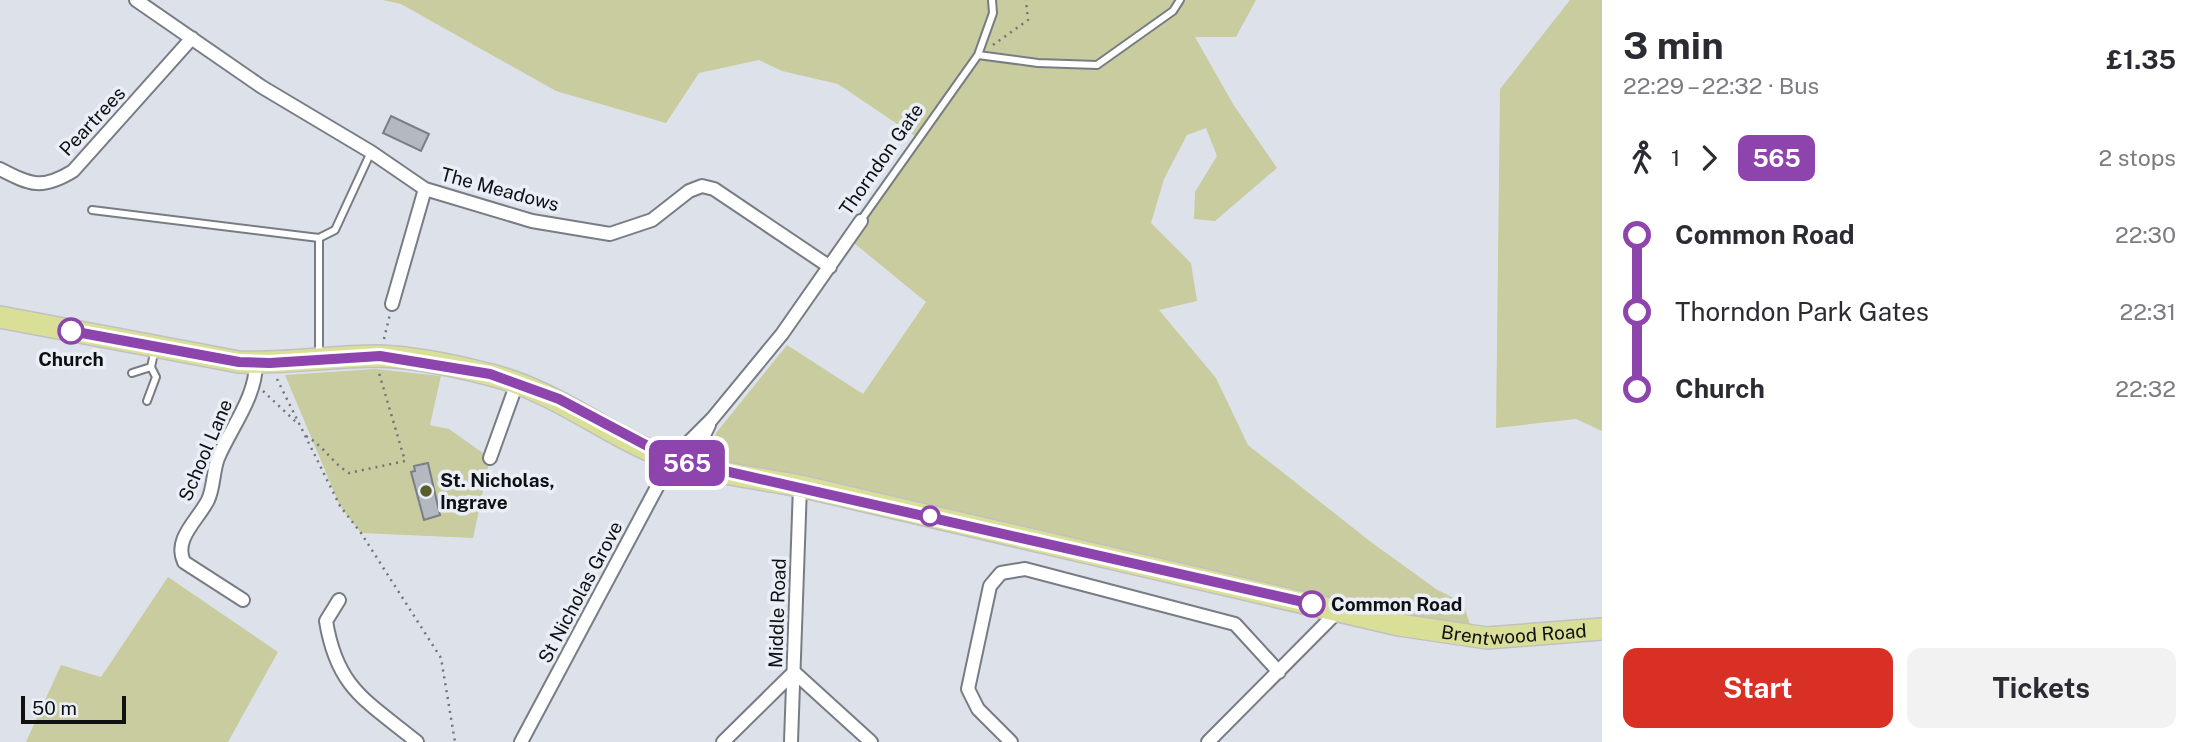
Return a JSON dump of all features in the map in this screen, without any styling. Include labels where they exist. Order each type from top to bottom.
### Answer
[{"type":"main road","name":"Brentwood Road","points":[[0,317],[153,357],[263,363],[377,356],[435,363],[517,383],[559,399],[672,459],[705,467],[800,486],[1399,625],[1487,638],[1602,629]]},
{"type":"street","name":"The Meadows","points":[[136,0],[262,87],[371,152],[425,190],[533,221],[610,234],[652,220],[689,191],[702,186],[714,189],[830,267]]},
{"type":"street","name":"Peartrees","points":[[0,169],[28,184],[53,184],[73,171],[192,38]]},
{"type":"street","points":[[392,304],[425,190]]},
{"type":"street","name":"Thorndon Gate","points":[[672,459],[712,419],[782,334],[861,220]]},
{"type":"street","name":"School Lane","points":[[243,600],[184,562],[180,553],[181,542],[209,498],[217,460],[263,363]]},
{"type":"street","points":[[490,457],[517,383]]},
{"type":"street","points":[[705,467],[703,437],[712,419]]},
{"type":"street","name":"St Nicholas Grove","points":[[521,742],[672,459]]},
{"type":"street","name":"Middle Road","points":[[791,742],[800,486]]},
{"type":"street","points":[[1011,742],[978,709],[968,689],[990,586],[1001,573],[1025,569],[1235,624],[1279,673]]},
{"type":"street","points":[[339,600],[326,621],[331,652],[344,676],[351,688],[417,742]]},
{"type":"street","points":[[1208,742],[1339,610]]},
{"type":"street","points":[[723,742],[794,673],[871,742]]},
{"type":"lane","name":"Thorndon Gate","points":[[861,220],[978,55],[993,13],[992,0]]},
{"type":"lane","points":[[978,55],[1038,63],[1097,65],[1173,11],[1180,0]]},
{"type":"lane","points":[[92,210],[319,238],[335,230],[371,152]]},
{"type":"lane","points":[[319,238],[320,358]]},
{"type":"lane","points":[[132,373],[153,357],[156,377],[147,401]]},
{"type":"path","points":[[978,55],[1028,20],[1026,0]]},
{"type":"path","points":[[254,386],[271,394],[306,437],[320,443],[339,467],[349,473],[405,461],[377,356],[392,304]]},
{"type":"path","points":[[263,363],[306,437],[340,506],[441,658],[456,742]]},
{"type":"green space","points":[[383,0],[1256,0],[1236,37],[1195,37],[1233,104],[1277,168],[1215,221],[1194,219],[1195,192],[1217,156],[1206,128],[1187,135],[1164,179],[1151,223],[1191,263],[1197,301],[1159,310],[1216,378],[1248,445],[1371,542],[1436,589],[1463,603],[1474,636],[708,467],[716,433],[787,345],[863,394],[926,302],[849,239],[918,138],[838,84],[782,71],[759,60],[699,73],[666,123],[556,91],[401,4]]},
{"type":"green space","points":[[1570,0],[1602,0],[1602,431],[1576,419],[1496,428],[1500,89]]},
{"type":"green space","points":[[375,369],[441,376],[430,425],[449,429],[490,458],[473,538],[361,533],[340,506],[285,375]]},
{"type":"green space","points":[[168,577],[278,652],[228,742],[26,742],[61,665],[101,677]]},
{"type":"building","points":[[391,116],[429,134],[421,151],[383,133]]},
{"type":"building","name":"St. Nicholas, Ingrave","points":[[428,463],[440,515],[424,520],[411,472],[415,471],[414,466]]},
{"type":"bus line","name":"565","points":[[71,331],[239,362],[270,363],[380,356],[490,374],[559,399],[672,459],[1312,604]]},
{"type":"place","name":"Church","points":[[71,331]]},
{"type":"place","name":"St. Nicholas, Ingrave","points":[[426,491]]},
{"type":"place","name":"Common Road","points":[[1312,604]]}]
